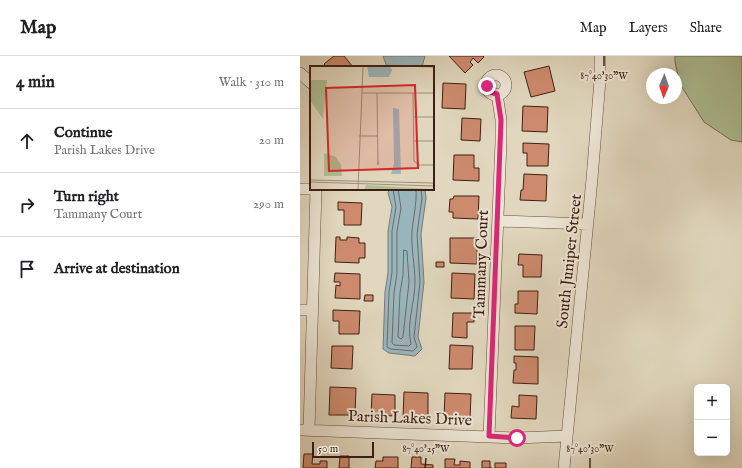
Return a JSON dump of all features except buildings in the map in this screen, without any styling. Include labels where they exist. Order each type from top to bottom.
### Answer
[{"type":"street","name":"South Juniper Street","points":[[564,468],[588,224],[596,129],[600,56]]},
{"type":"street","points":[[300,73],[310,81]]},
{"type":"street","name":"Tammany Court","points":[[489,436],[501,120],[497,94]]},
{"type":"street","points":[[305,430],[312,310],[316,190]]},
{"type":"street","points":[[498,221],[588,224]]},
{"type":"street","points":[[300,310],[312,310]]},
{"type":"street","name":"Parish Lakes Drive","points":[[305,430],[517,438],[567,436]]},
{"type":"green space","points":[[675,56],[742,56],[742,142],[731,140],[704,122],[682,87],[682,68],[676,68]]},
{"type":"water","points":[[383,56],[425,56],[422,66],[387,66]]},
{"type":"water","points":[[389,190],[425,190],[426,198],[421,234],[424,282],[418,337],[422,349],[415,356],[389,353],[383,349],[385,292],[388,273],[388,231],[392,207],[388,193]]},
{"type":"route","points":[[487,86],[490,92],[497,94],[501,120],[489,436],[517,438]]}]
